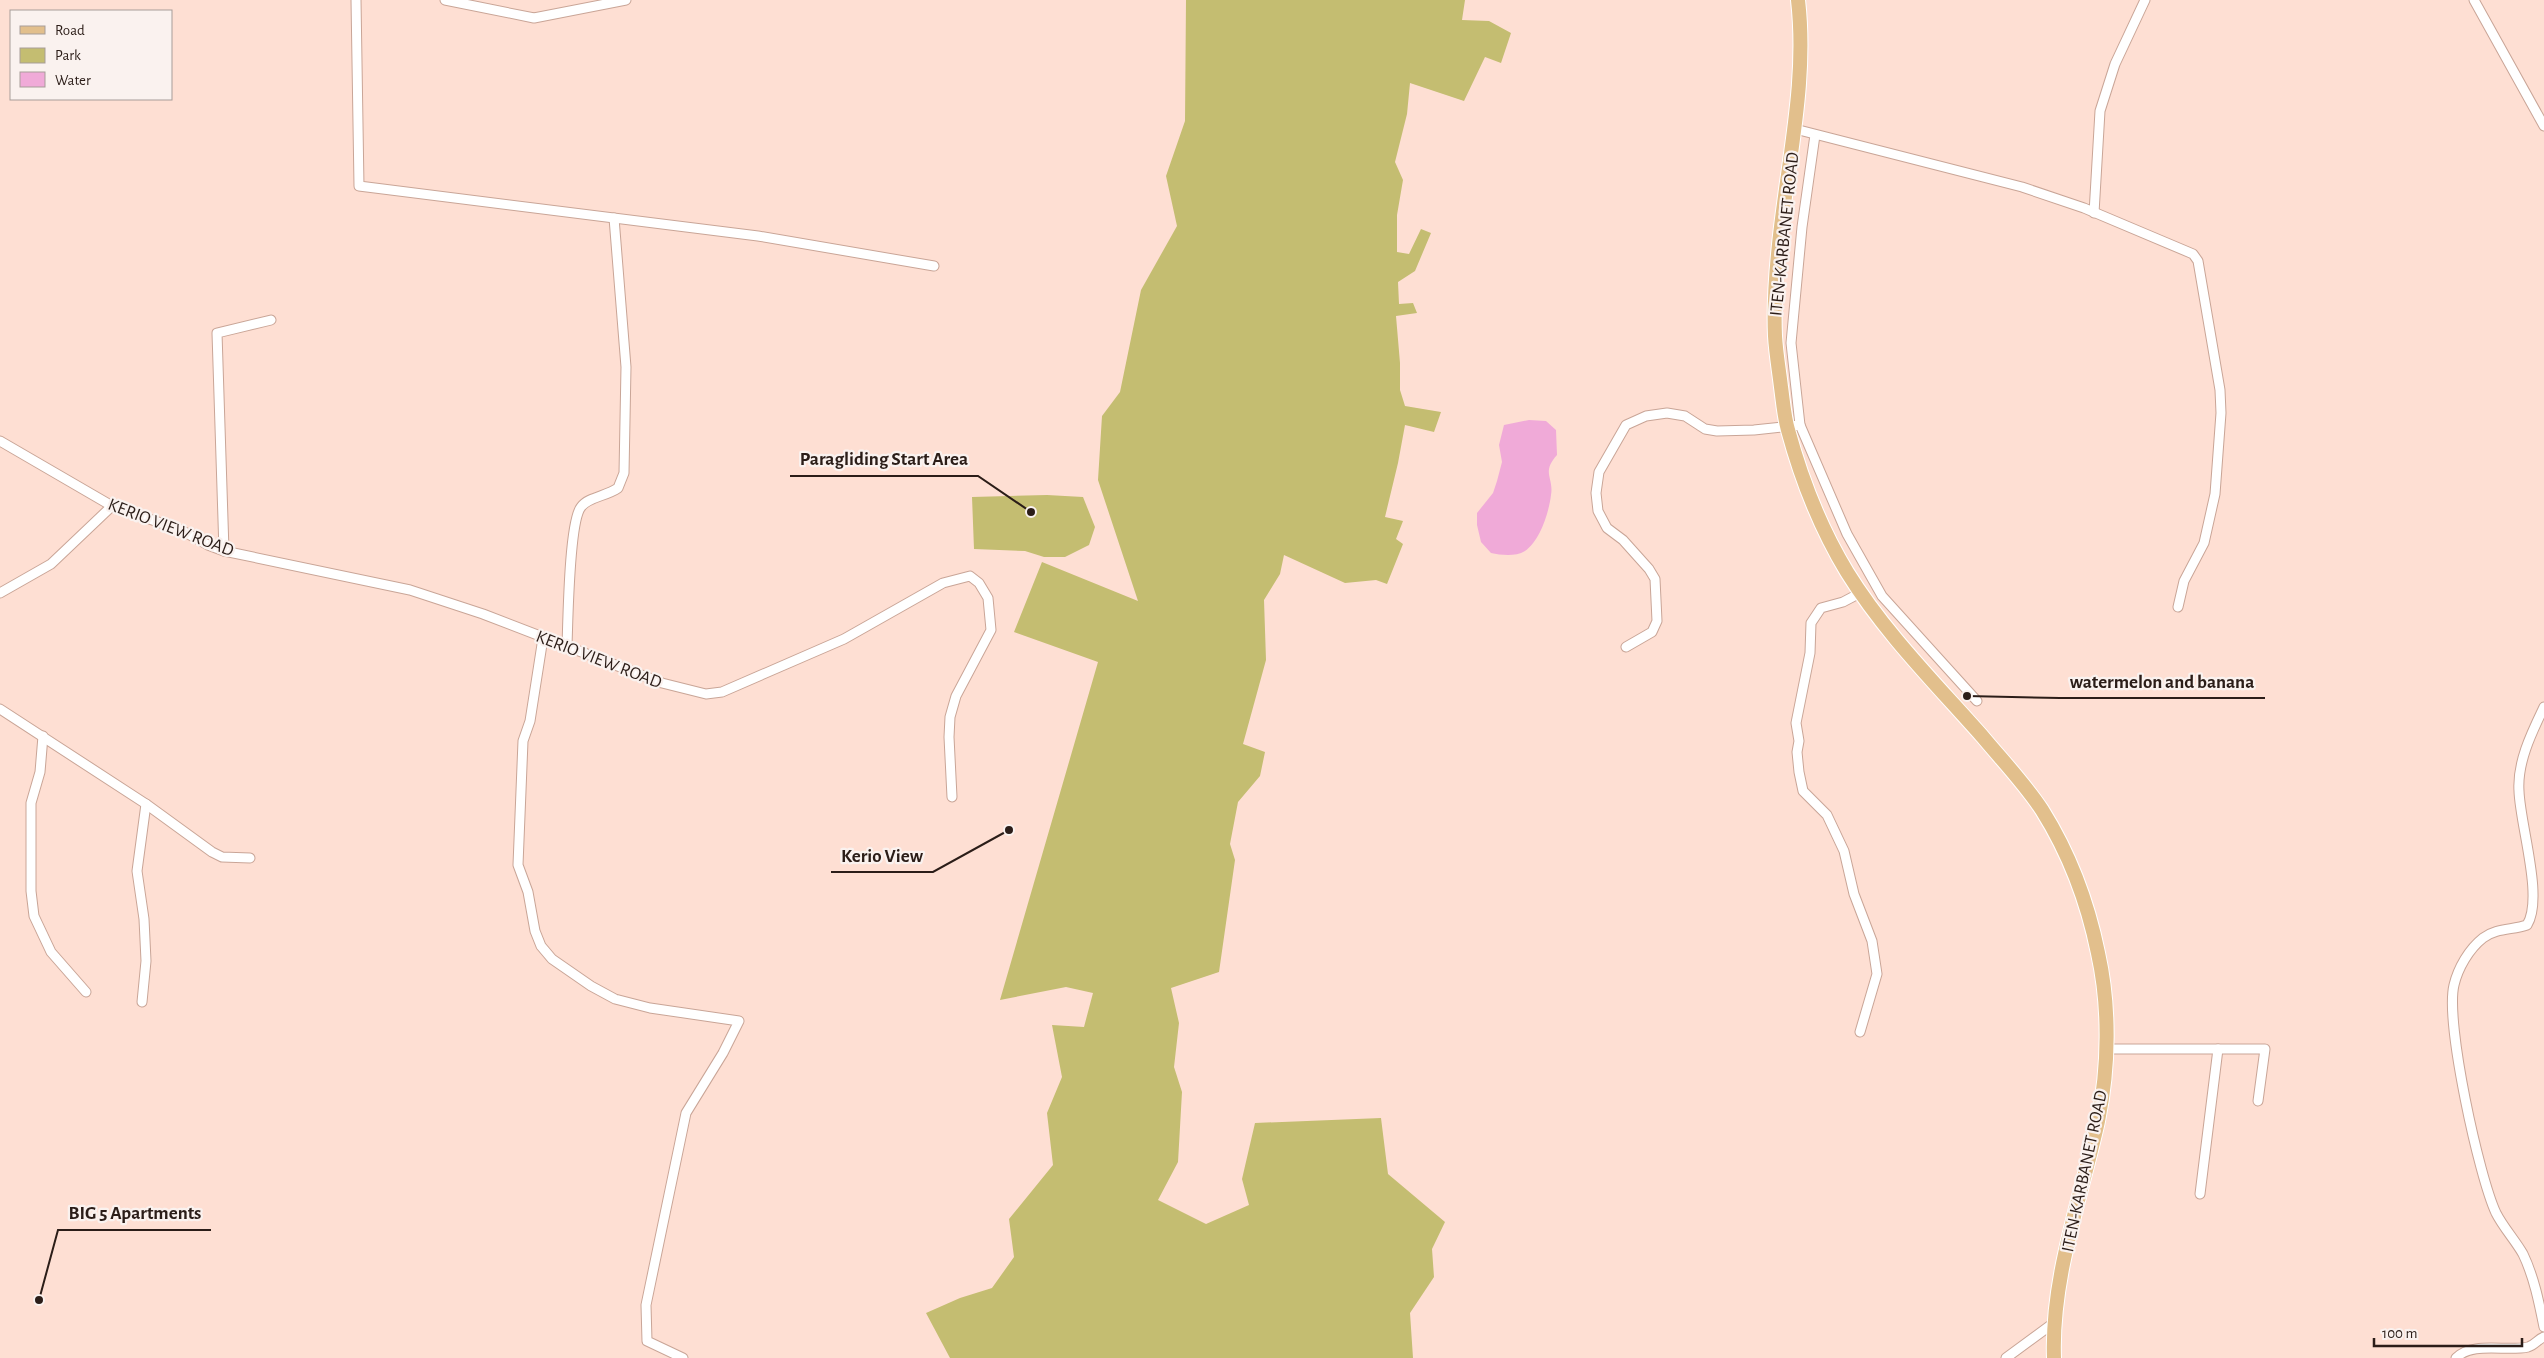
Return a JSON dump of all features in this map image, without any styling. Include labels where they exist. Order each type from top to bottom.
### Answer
[{"type":"main road","name":"ITEN-KARBANET ROAD","points":[[1798,0],[1800,66],[1795,130],[1783,206],[1776,287],[1775,337],[1793,426],[1814,506],[1847,572],[1888,628],[1999,756],[2042,810],[2067,859],[2087,908],[2099,957],[2105,1008],[2106,1049],[2098,1117],[2074,1217],[2054,1322],[2054,1358]]},
{"type":"street","points":[[356,0],[359,186],[758,236],[934,266]]},
{"type":"street","points":[[445,0],[534,18],[626,0]]},
{"type":"street","points":[[2094,213],[2100,111],[2115,64],[2145,0]]},
{"type":"street","points":[[2474,0],[2544,126]]},
{"type":"street","points":[[1795,130],[2022,187],[2094,213],[2130,230],[2188,251],[2198,261],[2220,390],[2221,413],[2214,494],[2204,542],[2184,581],[2178,607]]},
{"type":"street","points":[[1815,135],[1802,227],[1791,343],[1793,426],[1847,534],[1882,596],[1977,701]]},
{"type":"street","points":[[567,645],[570,573],[578,511],[586,502],[618,488],[624,473],[626,367],[614,218]]},
{"type":"street","points":[[224,551],[216,333],[271,320]]},
{"type":"street","points":[[1626,647],[1652,632],[1657,621],[1655,579],[1649,569],[1622,540],[1607,528],[1598,511],[1596,493],[1599,472],[1626,425],[1646,416],[1677,413],[1705,429],[1717,431],[1793,426]]},
{"type":"street","name":"KERIO VIEW ROAD","points":[[0,441],[112,506],[182,530],[208,546],[410,590],[567,645],[593,658],[662,683],[706,694],[722,692],[844,639],[943,583],[970,576],[978,582],[988,598],[990,630],[956,696],[950,717],[952,798]]},
{"type":"street","points":[[0,593],[51,564],[112,506]]},
{"type":"street","points":[[1860,1032],[1877,974],[1872,941],[1847,872],[1844,851],[1827,815],[1803,791],[1799,772],[1797,752],[1799,742],[1796,724],[1810,652],[1811,623],[1821,608],[1843,602],[1862,592]]},
{"type":"street","points":[[543,638],[530,720],[523,741],[518,865],[528,892],[535,931],[541,946],[560,965],[591,986],[615,999],[650,1008],[739,1021],[723,1053],[686,1113],[646,1305],[647,1341],[683,1358]]},
{"type":"street","points":[[2544,707],[2523,759],[2518,789],[2532,869],[2535,909],[2527,925],[2489,934],[2469,953],[2459,970],[2453,987],[2452,1005],[2467,1108],[2490,1195],[2496,1213],[2522,1253],[2529,1269],[2537,1292],[2544,1327]]},
{"type":"street","points":[[0,709],[146,804],[212,852],[222,857],[250,858]]},
{"type":"street","points":[[43,736],[40,772],[31,802],[31,891],[34,916],[51,952],[86,992]]},
{"type":"street","points":[[142,1002],[146,961],[145,927],[137,871],[146,804]]},
{"type":"street","points":[[2106,1049],[2265,1049],[2258,1101]]},
{"type":"street","points":[[2200,1194],[2218,1049]]},
{"type":"street","points":[[2006,1358],[2054,1322]]},
{"type":"street","points":[[2456,1358],[2460,1354],[2476,1350],[2528,1347],[2544,1337]]},
{"type":"green space","points":[[1186,0],[1465,0],[1462,20],[1489,21],[1511,33],[1501,63],[1485,57],[1464,101],[1410,83],[1407,114],[1395,162],[1403,180],[1397,215],[1397,252],[1409,254],[1421,229],[1431,233],[1415,271],[1398,282],[1399,304],[1413,303],[1417,313],[1396,316],[1400,390],[1405,406],[1441,412],[1434,432],[1405,425],[1385,517],[1403,521],[1396,539],[1403,544],[1387,584],[1376,580],[1345,583],[1284,555],[1280,574],[1264,600],[1266,660],[1243,744],[1265,752],[1260,776],[1238,802],[1230,844],[1235,860],[1219,972],[1171,988],[1179,1023],[1174,1067],[1182,1092],[1178,1162],[1158,1200],[1206,1224],[1249,1205],[1242,1179],[1255,1123],[1381,1118],[1388,1174],[1445,1222],[1432,1249],[1434,1277],[1410,1313],[1413,1358],[950,1358],[926,1313],[960,1298],[992,1288],[1014,1257],[1009,1219],[1053,1165],[1047,1113],[1062,1077],[1052,1025],[1084,1027],[1093,993],[1066,987],[1000,1000],[1098,662],[1014,632],[1042,562],[1138,601],[1098,480],[1102,416],[1120,392],[1141,290],[1177,226],[1166,176],[1185,121]]},
{"type":"green space","points":[[1047,495],[1083,497],[1095,527],[1089,545],[1065,557],[1044,557],[1025,551],[974,549],[972,497]]},
{"type":"water","points":[[1529,420],[1546,421],[1556,430],[1557,455],[1552,461],[1549,471],[1551,489],[1548,510],[1543,526],[1535,540],[1525,551],[1512,555],[1491,553],[1481,542],[1477,525],[1477,513],[1493,493],[1497,481],[1502,462],[1499,445],[1504,425]]},
{"type":"place","name":"Paragliding Start Area","points":[[1031,512]]},
{"type":"place","name":"watermelon and banana","points":[[1967,696]]},
{"type":"place","name":"Kerio View","points":[[1009,830]]},
{"type":"place","name":"BIG 5 Apartments","points":[[39,1300]]}]
